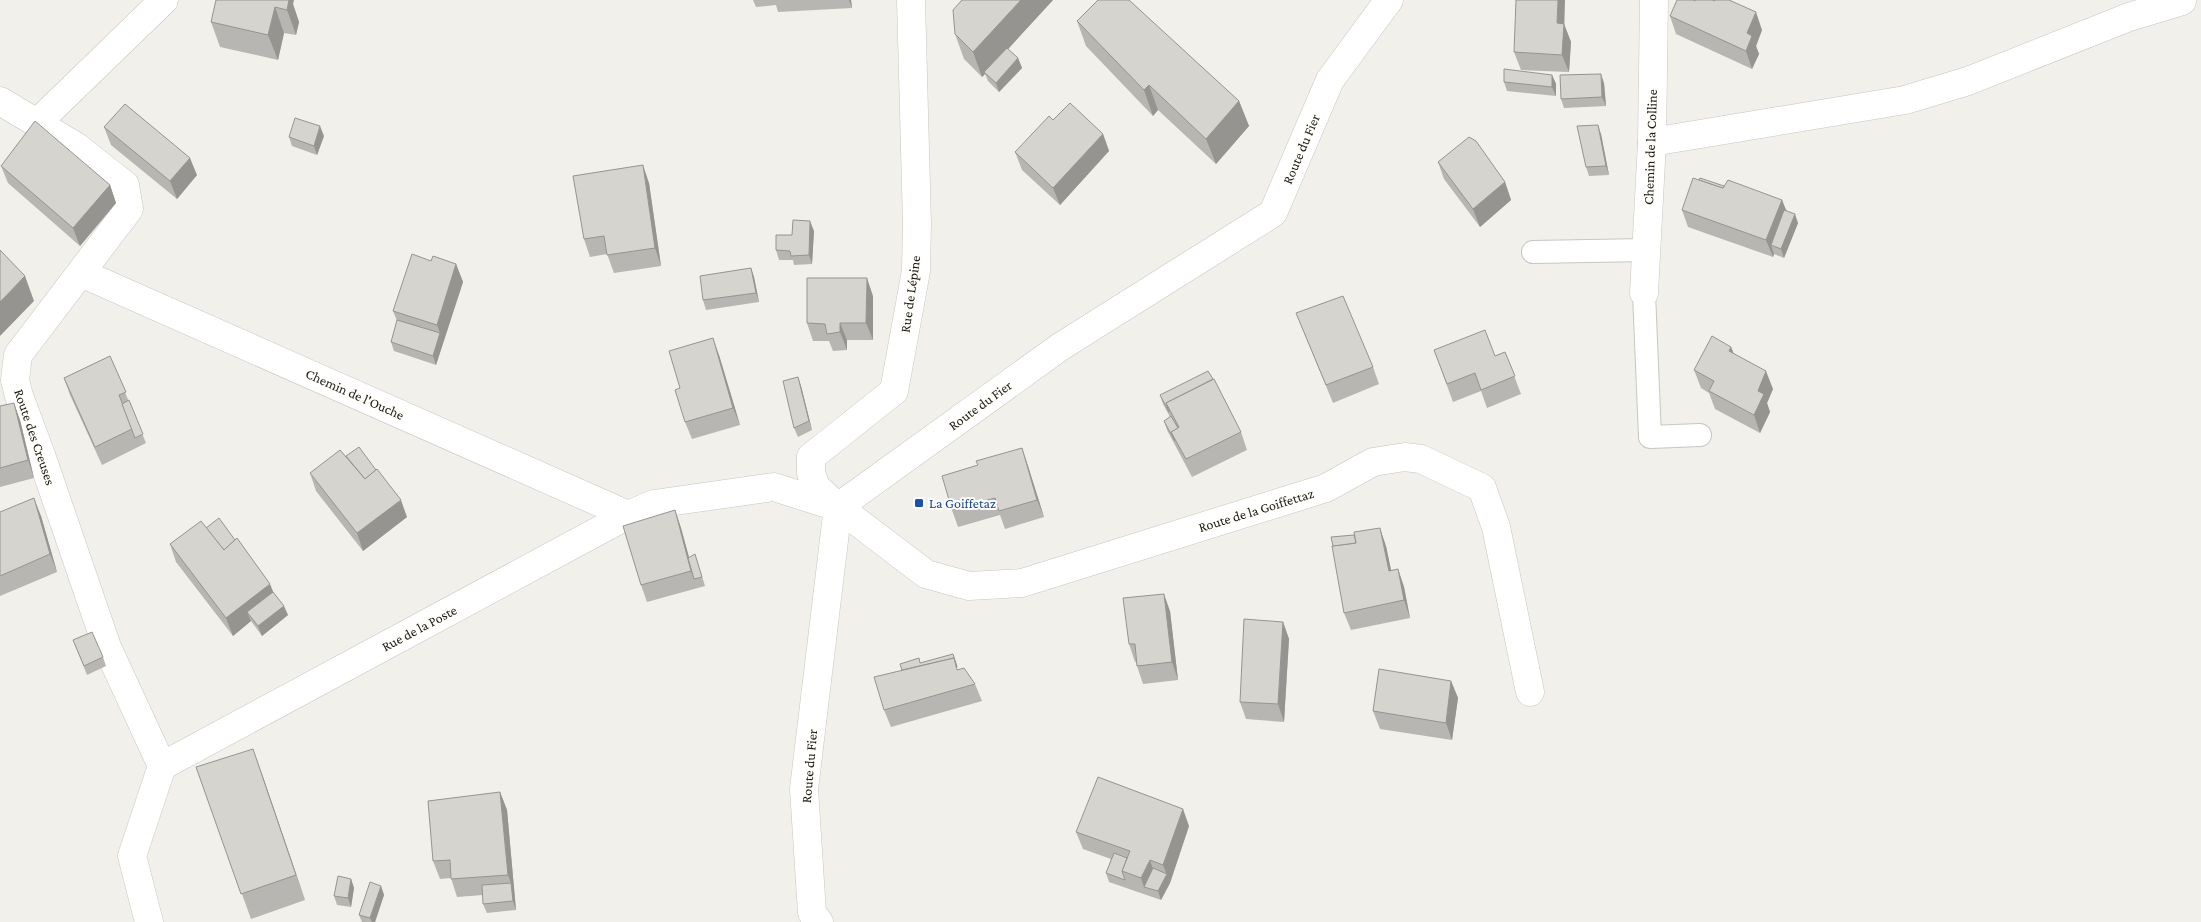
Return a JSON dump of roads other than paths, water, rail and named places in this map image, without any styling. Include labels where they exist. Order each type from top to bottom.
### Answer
[{"type":"street","points":[[37,123],[164,0]]},
{"type":"street","name":"Rue de Lépine","points":[[838,507],[816,487],[811,473],[811,457],[894,390],[916,271],[918,224],[911,0]]},
{"type":"street","name":"Route du Fier","points":[[819,922],[812,913],[804,789],[838,507],[1060,346],[1273,213],[1330,80],[1389,0]]},
{"type":"street","name":"Chemin de la Colline","points":[[1644,293],[1652,142],[1654,0]]},
{"type":"street","points":[[1652,142],[1905,100],[1968,81],[2129,17],[2182,1]]},
{"type":"street","name":"Route des Creuses","points":[[0,101],[77,147],[125,185],[129,209],[18,356],[8,384],[19,396],[107,647],[162,766]]},
{"type":"street","name":"Chemin de l'Ouche","points":[[81,273],[628,516]]},
{"type":"street","name":"Route de la Goiffettaz","points":[[838,507],[926,574],[969,586],[1022,583],[1326,488],[1373,462],[1406,458],[1420,459],[1482,488],[1496,527],[1530,692]]},
{"type":"street","name":"Rue de la Poste","points":[[162,766],[628,516],[654,504],[774,486],[838,507]]},
{"type":"street","points":[[149,922],[132,856],[162,766]]},
{"type":"lane","points":[[1533,252],[1646,250]]},
{"type":"lane","points":[[1644,293],[1650,437],[1700,436]]},
{"type":"place","name":"La Goiffetaz","points":[[919,503]]}]
